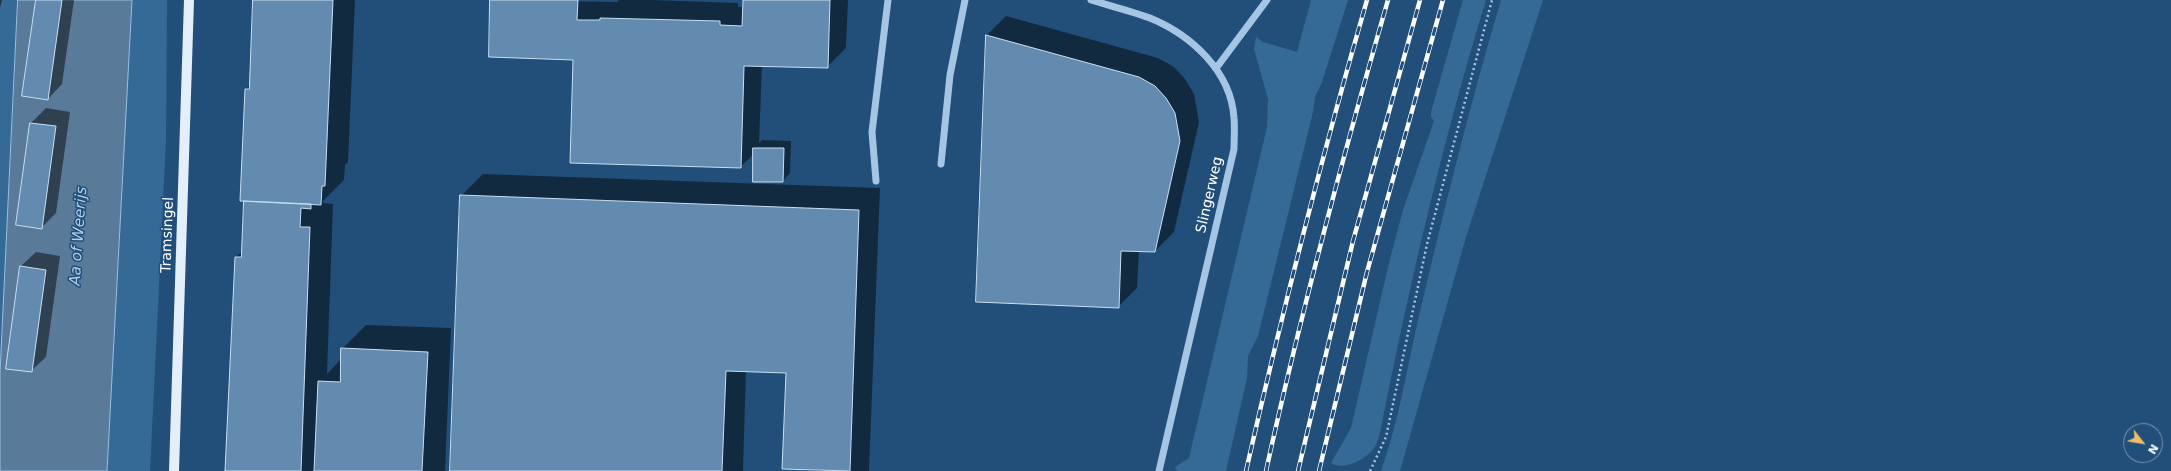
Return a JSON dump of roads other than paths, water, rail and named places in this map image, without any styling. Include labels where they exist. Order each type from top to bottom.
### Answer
[{"type":"main road","name":"Tramsingel","points":[[174,471],[189,0]]},
{"type":"street","points":[[876,182],[872,132],[888,0]]},
{"type":"street","points":[[941,164],[950,75],[965,0]]},
{"type":"street","name":"Slingerweg","points":[[1092,0],[1150,18],[1174,31],[1198,49],[1217,67],[1228,90],[1234,117],[1234,149],[1159,471]]},
{"type":"street","points":[[1217,67],[1267,0]]},
{"type":"water","name":"Aa of Weerijs","points":[[18,0],[132,0],[107,471],[0,471],[0,374]]},
{"type":"railway","points":[[1246,471],[1303,235],[1367,0]]},
{"type":"railway","points":[[1266,471],[1323,234],[1388,0]]},
{"type":"railway","points":[[1298,471],[1353,241],[1420,0]]},
{"type":"railway","points":[[1319,471],[1367,272],[1443,0]]}]
